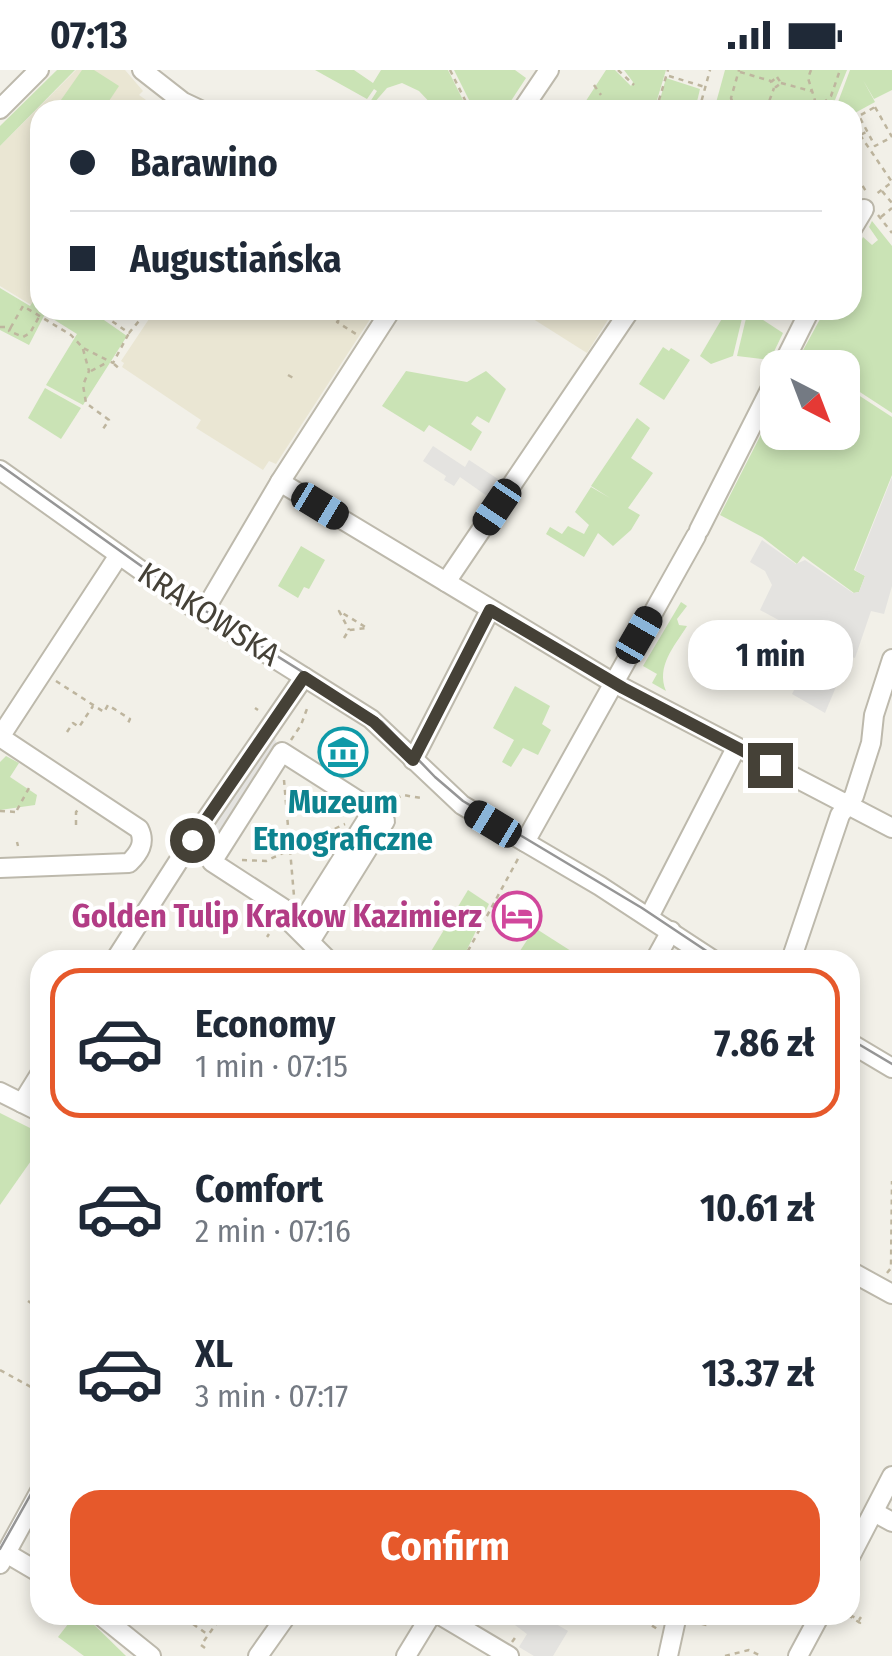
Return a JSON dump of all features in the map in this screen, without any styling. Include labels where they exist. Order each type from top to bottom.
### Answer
[{"type":"street","points":[[0,109],[39,70]]},
{"type":"street","points":[[142,70],[184,100]]},
{"type":"street","points":[[529,100],[549,70]]},
{"type":"street","points":[[862,219],[873,209]]},
{"type":"street","points":[[203,613],[280,482],[385,320]]},
{"type":"street","points":[[446,582],[623,320]]},
{"type":"street","points":[[790,350],[805,320]]},
{"type":"street","points":[[522,849],[697,533],[760,409]]},
{"type":"street","name":"KRAKOWSKA","points":[[0,470],[203,613],[374,722],[462,805],[522,849],[650,917],[699,950]]},
{"type":"street","points":[[280,482],[612,682],[892,828]]},
{"type":"street","points":[[0,868],[129,863],[141,846],[138,829],[0,737],[120,555]]},
{"type":"street","points":[[413,760],[490,610]]},
{"type":"street","points":[[794,950],[840,816],[854,796],[892,659]]},
{"type":"street","points":[[121,950],[304,677]]},
{"type":"street","points":[[650,917],[736,748]]},
{"type":"street","points":[[282,752],[379,816],[303,921],[212,862],[282,752]]},
{"type":"street","points":[[311,940],[379,816]]},
{"type":"street","points":[[185,852],[294,923],[320,950]]},
{"type":"street","points":[[660,950],[671,931]]},
{"type":"street","points":[[860,1049],[892,1068]]},
{"type":"street","points":[[22,1103],[30,1090]]},
{"type":"street","points":[[0,1092],[30,1107]]},
{"type":"street","points":[[860,1276],[892,1294]]},
{"type":"street","points":[[860,1538],[892,1476]]},
{"type":"street","points":[[30,1509],[3,1558],[30,1569]]},
{"type":"street","points":[[874,1512],[892,1522]]},
{"type":"street","points":[[112,1625],[151,1656]]},
{"type":"street","points":[[258,1656],[280,1625]]},
{"type":"street","points":[[406,1656],[425,1625]]},
{"type":"street","points":[[457,1625],[508,1656]]},
{"type":"street","points":[[667,1625],[668,1656]]},
{"type":"street","points":[[798,1656],[815,1625]]},
{"type":"path","points":[[450,70],[465,100]]},
{"type":"path","points":[[618,70],[634,85]]},
{"type":"path","points":[[702,100],[710,70]]},
{"type":"path","points":[[811,70],[808,78],[814,100]]},
{"type":"path","points":[[826,100],[840,70]]},
{"type":"path","points":[[732,100],[739,71],[771,81],[774,86]]},
{"type":"path","points":[[659,100],[667,72],[705,87]]},
{"type":"path","points":[[771,81],[777,77],[781,83]]},
{"type":"path","points":[[769,100],[774,86],[781,83],[812,91]]},
{"type":"path","points":[[594,85],[601,95]]},
{"type":"path","points":[[862,114],[875,108],[892,137],[875,146],[862,122]]},
{"type":"path","points":[[862,134],[867,131]]},
{"type":"path","points":[[862,138],[892,182],[881,190],[873,209]]},
{"type":"path","points":[[862,188],[892,233]]},
{"type":"path","points":[[873,209],[892,206],[881,190]]},
{"type":"path","points":[[9,331],[23,306],[30,310]]},
{"type":"path","points":[[0,326],[23,338],[38,320]]},
{"type":"path","points":[[47,320],[71,335],[82,348],[121,370]]},
{"type":"path","points":[[111,320],[130,333]]},
{"type":"path","points":[[89,371],[110,363],[140,320]]},
{"type":"path","points":[[339,320],[354,333]]},
{"type":"path","points":[[82,348],[89,371],[83,385],[86,403],[109,420],[104,429]]},
{"type":"path","points":[[288,375],[294,380]]},
{"type":"path","points":[[339,610],[367,628],[349,630],[344,620],[339,610]]},
{"type":"path","points":[[344,638],[349,630]]},
{"type":"path","points":[[54,680],[104,712],[108,705],[130,719],[127,724]]},
{"type":"path","points":[[68,732],[73,723],[79,727],[93,705]]},
{"type":"path","points":[[296,916],[282,752],[301,726],[308,706]]},
{"type":"path","points":[[0,811],[17,811],[29,788]]},
{"type":"path","points":[[76,825],[76,812],[85,804]]},
{"type":"path","points":[[214,859],[266,861],[379,816]]},
{"type":"path","points":[[469,950],[522,849]]},
{"type":"path","points":[[881,1276],[891,1274],[892,1182]]},
{"type":"path","points":[[0,1370],[30,1386]]},
{"type":"path","points":[[194,1625],[208,1634]]},
{"type":"path","points":[[205,1648],[201,1645],[214,1625]]},
{"type":"path","points":[[726,1656],[750,1650],[761,1656]]},
{"type":"shaded area","points":[[76,70],[125,70],[146,100],[46,100]]},
{"type":"shaded area","points":[[30,116],[30,304],[0,286],[0,146]]},
{"type":"shaded area","points":[[148,320],[370,320],[276,464],[269,461],[263,470],[196,428],[201,420],[122,367],[121,361]]},
{"type":"shaded area","points":[[535,320],[608,320],[587,353]]},
{"type":"shaded area","points":[[433,446],[465,467],[469,460],[498,479],[487,496],[460,477],[454,486],[423,461]]},
{"type":"shaded area","points":[[892,477],[892,586],[884,614],[871,611],[855,658],[849,656],[825,713],[792,694],[819,642],[760,610],[772,585],[765,571],[750,562],[762,540],[796,564],[805,560],[853,593],[859,592],[865,576],[855,570]]},
{"type":"shaded area","points":[[273,735],[280,751],[218,846],[205,836]]},
{"type":"shaded area","points":[[515,1625],[558,1625],[568,1631],[553,1656],[534,1656],[519,1647],[527,1634]]},
{"type":"green space","points":[[57,70],[75,70],[45,100],[30,100],[30,116],[0,146],[0,126]]},
{"type":"green space","points":[[82,70],[94,70],[119,86],[110,100],[61,100]]},
{"type":"green space","points":[[315,70],[354,70],[373,83],[381,70],[448,70],[463,100],[428,100],[402,83],[371,100],[377,91],[374,89],[367,99]]},
{"type":"green space","points":[[454,70],[515,70],[526,78],[512,100],[469,100]]},
{"type":"green space","points":[[606,70],[615,70],[631,86],[633,82],[624,70],[666,70],[657,100],[586,100]]},
{"type":"green space","points":[[725,70],[847,70],[835,100],[717,100]]},
{"type":"green space","points":[[850,70],[892,70],[892,90],[874,99],[863,80],[875,102],[862,109],[862,100],[839,100]]},
{"type":"green space","points":[[666,78],[700,89],[697,100],[660,100]]},
{"type":"green space","points":[[872,221],[892,246],[892,413],[860,392],[860,350],[803,350],[820,320],[862,320],[862,239],[872,245],[878,240],[869,227]]},
{"type":"green space","points":[[0,288],[30,306],[30,320],[42,320],[29,345],[0,330]]},
{"type":"green space","points":[[55,320],[104,320],[127,336],[83,405],[46,385],[77,334]]},
{"type":"green space","points":[[721,320],[742,320],[733,356],[711,364],[700,356]]},
{"type":"green space","points":[[746,320],[763,320],[783,333],[775,350],[760,350],[760,359],[737,356]]},
{"type":"green space","points":[[663,347],[690,360],[664,400],[639,384]]},
{"type":"green space","points":[[406,371],[467,382],[486,371],[506,389],[489,423],[477,416],[471,424],[482,432],[471,451],[429,425],[424,432],[382,406]]},
{"type":"green space","points":[[45,388],[81,408],[61,439],[28,418]]},
{"type":"green space","points":[[860,396],[892,417],[892,475],[854,570],[865,576],[859,592],[854,593],[803,556],[797,564],[762,537],[720,515],[760,436],[760,450],[860,450]]},
{"type":"green space","points":[[637,418],[650,428],[631,458],[653,473],[628,508],[640,515],[631,530],[613,546],[598,533],[584,557],[546,534],[550,527],[562,534],[568,526],[584,534],[589,525],[575,512],[591,487],[610,498],[591,486]]},
{"type":"green space","points":[[301,546],[325,560],[309,589],[304,587],[298,598],[278,586]]},
{"type":"green space","points":[[681,602],[687,606],[677,619],[679,625],[687,626],[665,665],[666,691],[652,683],[657,674],[643,666]]},
{"type":"green space","points":[[515,686],[550,706],[542,724],[551,730],[538,755],[523,748],[511,767],[502,762],[514,740],[493,728]]},
{"type":"green space","points":[[6,756],[19,763],[10,777],[37,795],[35,805],[0,810],[0,762]]},
{"type":"green space","points":[[468,890],[489,904],[467,950],[432,950]]},
{"type":"green space","points":[[535,928],[569,950],[521,950]]},
{"type":"green space","points":[[0,1113],[30,1128],[30,1162],[0,1205]]},
{"type":"green space","points":[[67,1625],[94,1625],[126,1656],[84,1656],[58,1637]]},
{"type":"tram line","points":[[0,465],[193,603],[382,722],[463,801],[705,950]]},
{"type":"tram line","points":[[860,1045],[892,1064]]},
{"type":"tram line","points":[[0,1549],[30,1496]]},
{"type":"place","name":"Muzeum Etnograficzne","points":[[343,752]]},
{"type":"place","name":"Golden Tulip Krakow Kazimierz","points":[[517,916]]},
{"type":"route","points":[[192,840],[304,677],[374,722],[413,760],[490,610],[623,688],[770,765]]}]
